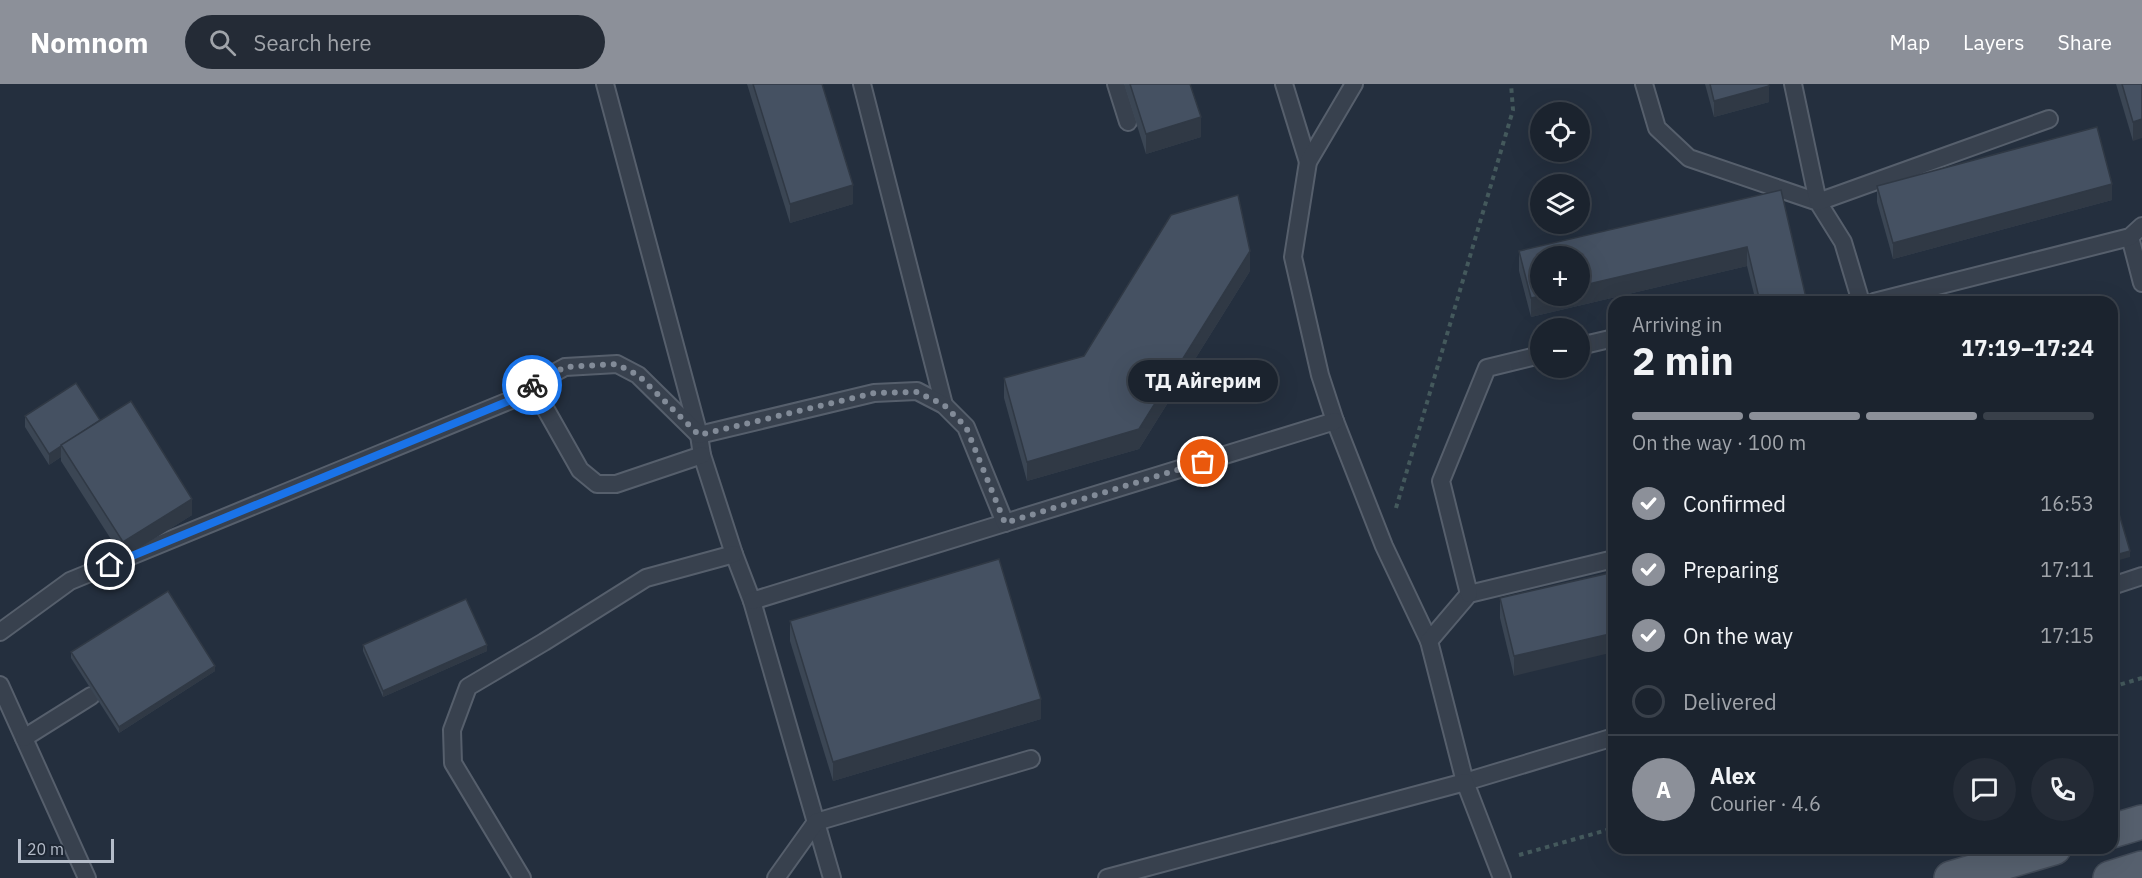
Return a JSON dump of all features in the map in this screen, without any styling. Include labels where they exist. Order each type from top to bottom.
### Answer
[{"type":"main road","points":[[2118,829],[2142,822]]},
{"type":"main road","points":[[1952,878],[2034,854]]},
{"type":"main road","points":[[2110,878],[2142,868]]},
{"type":"lane","points":[[605,84],[699,435],[702,455],[752,602],[832,878]]},
{"type":"lane","points":[[862,84],[944,405]]},
{"type":"lane","points":[[1116,84],[1128,122]]},
{"type":"lane","points":[[1284,84],[1308,162]]},
{"type":"lane","points":[[1354,84],[1308,162],[1293,257],[1320,375],[1335,421],[1384,546],[1429,640],[1465,782],[1502,878]]},
{"type":"lane","points":[[1644,84],[1657,128],[1689,158],[1818,202],[2049,119]]},
{"type":"lane","points":[[1793,84],[1818,202],[1843,242],[1860,296]]},
{"type":"lane","points":[[1896,296],[2136,231],[2142,283]]},
{"type":"lane","points":[[1590,344],[1608,339]]},
{"type":"lane","points":[[1469,594],[1441,481],[1487,368],[1530,357]]},
{"type":"lane","points":[[0,632],[70,581],[516,398],[532,385],[565,367],[616,364],[638,375],[699,435]]},
{"type":"lane","points":[[532,385],[580,470],[597,484],[616,484],[702,455]]},
{"type":"lane","points":[[699,435],[874,393],[917,392],[944,405],[966,427],[1005,523]]},
{"type":"lane","points":[[752,602],[1335,421]]},
{"type":"lane","points":[[522,878],[453,763],[452,730],[468,687],[646,578],[734,554]]},
{"type":"lane","points":[[1429,640],[1469,594],[1608,560]]},
{"type":"lane","points":[[2118,584],[2142,576]]},
{"type":"lane","points":[[0,685],[87,878]]},
{"type":"lane","points":[[24,738],[91,696]]},
{"type":"lane","points":[[1107,878],[1465,782],[1608,739]]},
{"type":"lane","points":[[776,878],[816,822],[1032,759]]},
{"type":"path","points":[[1384,546],[1513,110],[1511,84]]},
{"type":"path","points":[[2118,685],[2142,678]]},
{"type":"path","points":[[1496,861],[1608,830]]},
{"type":"building","points":[[753,84],[822,84],[853,185],[790,204]]},
{"type":"building","points":[[1130,84],[1190,84],[1201,117],[1146,134]]},
{"type":"building","points":[[1710,84],[1768,84],[1769,86],[1714,101]]},
{"type":"building","points":[[2122,84],[2142,84],[2142,119],[2133,122]]},
{"type":"building","points":[[2097,127],[2112,184],[1893,243],[1877,186]]},
{"type":"building","points":[[1781,190],[1806,296],[1759,296],[1747,247],[1590,284],[1590,246],[1540,246]]},
{"type":"building","points":[[1238,195],[1250,251],[1139,429],[1027,462],[1004,378],[1084,356],[1171,215]]},
{"type":"building","points":[[1530,248],[1530,294],[1519,251]]},
{"type":"building","points":[[76,383],[100,420],[49,454],[25,416]]},
{"type":"building","points":[[131,401],[192,499],[123,542],[61,445]]},
{"type":"building","points":[[2118,510],[2130,551],[2118,554]]},
{"type":"building","points":[[999,559],[1041,699],[833,762],[790,621]]},
{"type":"building","points":[[1608,573],[1608,634],[1514,656],[1500,598]]},
{"type":"building","points":[[168,591],[215,666],[119,727],[71,652]]},
{"type":"building","points":[[466,599],[487,645],[383,691],[363,645]]},
{"type":"way so far","points":[[532,385],[565,367],[616,364],[638,375],[699,435],[874,393],[917,392],[944,405],[966,427],[1005,523],[1203,462]]},
{"type":"place","name":"ТД Айгерим","points":[[1203,462]]},
{"type":"route","points":[[110,565],[516,398],[532,385]]}]
